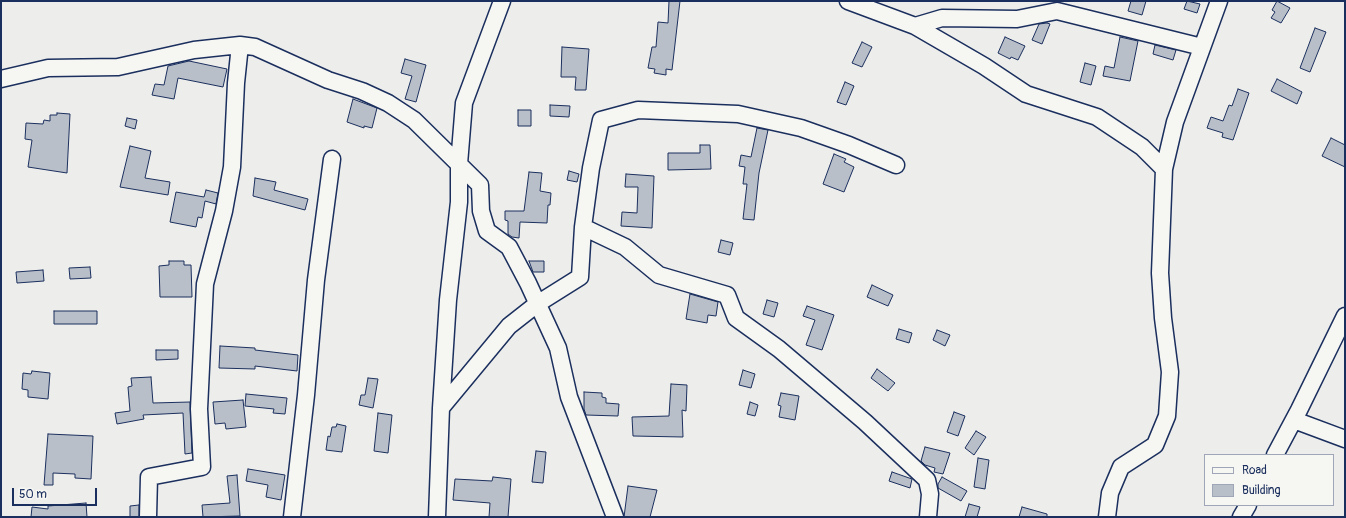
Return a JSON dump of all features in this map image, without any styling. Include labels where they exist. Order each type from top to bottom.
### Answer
[{"type":"street","points":[[437,517],[441,408],[448,300],[459,202],[459,164],[464,103],[502,1]]},
{"type":"street","points":[[848,1],[915,26],[984,66],[1026,94],[1097,117],[1142,147],[1164,168]]},
{"type":"street","points":[[1107,517],[1110,493],[1121,467],[1155,445],[1167,416],[1170,372],[1163,318],[1160,273],[1164,168],[1175,122],[1219,1]]},
{"type":"street","points":[[915,26],[942,18],[1017,19],[1057,11],[1202,48]]},
{"type":"street","points":[[148,517],[149,477],[202,467],[199,409],[204,284],[224,211],[232,167],[236,83],[240,45]]},
{"type":"street","points":[[1,79],[48,68],[118,67],[194,50],[240,45],[254,47],[328,80],[362,91],[388,103],[414,120],[480,185],[481,211],[487,231],[508,246],[528,283],[558,348],[569,398],[615,517]]},
{"type":"street","points":[[441,408],[509,326],[537,304],[580,277],[583,227],[591,168],[601,120],[638,110],[738,114],[808,131],[849,145],[896,165]]},
{"type":"street","points":[[292,517],[306,395],[316,280],[332,159]]},
{"type":"street","points":[[583,227],[625,247],[659,275],[727,295],[736,318],[779,349],[865,422],[927,480],[930,494],[928,517]]},
{"type":"street","points":[[1276,454],[1294,420],[1345,316]]},
{"type":"street","points":[[1294,420],[1345,439]]},
{"type":"street","points":[[1242,517],[1248,506]]},
{"type":"building","points":[[669,1],[680,1],[672,70],[666,69],[666,75],[654,73],[655,69],[648,68],[652,47],[656,47],[658,22],[668,23]]},
{"type":"building","points":[[1131,1],[1146,1],[1142,15],[1128,11]]},
{"type":"building","points":[[1187,1],[1200,4],[1197,13],[1184,9]]},
{"type":"building","points":[[1277,1],[1290,8],[1281,23],[1271,18],[1275,12],[1272,10]]},
{"type":"building","points":[[1039,24],[1050,24],[1042,44],[1032,40]]},
{"type":"building","points":[[1315,28],[1326,32],[1310,72],[1300,68]]},
{"type":"building","points":[[1005,37],[1025,46],[1018,60],[1011,57],[1010,59],[998,53]]},
{"type":"building","points":[[1120,37],[1138,41],[1130,81],[1103,76],[1105,66],[1114,68]]},
{"type":"building","points":[[862,42],[872,47],[862,67],[852,63]]},
{"type":"building","points":[[1155,45],[1176,50],[1173,60],[1153,54]]},
{"type":"building","points":[[562,47],[589,49],[586,90],[575,90],[576,77],[561,77]]},
{"type":"building","points":[[405,59],[426,65],[416,102],[405,99],[412,76],[401,73]]},
{"type":"building","points":[[189,61],[227,69],[223,87],[178,78],[174,99],[152,95],[155,84],[164,85],[168,66]]},
{"type":"building","points":[[1085,63],[1096,66],[1091,85],[1080,82]]},
{"type":"building","points":[[1277,79],[1302,92],[1297,104],[1271,91]]},
{"type":"building","points":[[845,82],[854,86],[846,105],[837,102]]},
{"type":"building","points":[[1238,89],[1249,93],[1233,140],[1222,137],[1223,133],[1207,128],[1211,117],[1223,121],[1229,105],[1232,106]]},
{"type":"building","points":[[353,99],[377,108],[372,128],[364,126],[364,128],[347,122]]},
{"type":"building","points":[[550,105],[570,106],[569,117],[550,116]]},
{"type":"building","points":[[518,110],[531,110],[531,126],[518,126]]},
{"type":"building","points":[[57,113],[70,114],[67,173],[28,167],[32,140],[25,139],[26,123],[43,124],[44,120],[50,121],[50,115],[57,115]]},
{"type":"building","points":[[127,118],[137,120],[135,129],[125,126]]},
{"type":"building","points":[[757,128],[768,130],[759,173],[754,220],[743,219],[747,184],[743,184],[745,167],[739,166],[741,155],[751,157]]},
{"type":"building","points":[[1331,138],[1345,145],[1345,167],[1322,156]]},
{"type":"building","points":[[700,145],[710,145],[711,169],[668,170],[668,153],[700,153]]},
{"type":"building","points":[[130,146],[151,151],[145,178],[170,182],[168,195],[120,187]]},
{"type":"building","points":[[834,154],[846,159],[844,162],[854,167],[844,192],[823,184]]},
{"type":"building","points":[[569,171],[579,174],[577,182],[567,180]]},
{"type":"building","points":[[529,172],[542,173],[540,191],[551,193],[550,205],[548,205],[547,223],[520,222],[519,238],[512,237],[508,234],[508,221],[505,220],[505,211],[524,211]]},
{"type":"building","points":[[626,174],[654,176],[652,228],[621,226],[622,212],[637,213],[638,187],[625,187]]},
{"type":"building","points":[[255,178],[276,182],[274,190],[308,199],[305,210],[253,196]]},
{"type":"building","points":[[206,190],[218,193],[216,204],[205,201],[202,218],[198,217],[196,227],[170,222],[176,192],[204,197]]},
{"type":"building","points":[[721,240],[733,243],[730,255],[718,252]]},
{"type":"building","points":[[169,261],[184,261],[184,265],[191,265],[192,297],[160,297],[159,266],[169,265]]},
{"type":"building","points":[[529,261],[544,261],[544,272],[533,272]]},
{"type":"building","points":[[90,267],[91,278],[70,279],[69,268]]},
{"type":"building","points":[[43,270],[44,281],[17,283],[16,272]]},
{"type":"building","points":[[872,285],[893,295],[888,306],[867,297]]},
{"type":"building","points":[[690,294],[718,302],[716,316],[708,315],[707,323],[686,319]]},
{"type":"building","points":[[767,300],[778,303],[774,317],[763,314]]},
{"type":"building","points":[[807,306],[834,315],[822,350],[806,345],[815,320],[803,316]]},
{"type":"building","points":[[54,311],[97,311],[97,324],[54,324]]},
{"type":"building","points":[[899,329],[912,333],[909,343],[896,339]]},
{"type":"building","points":[[937,330],[950,335],[945,346],[933,340]]},
{"type":"building","points":[[220,346],[255,348],[255,350],[298,355],[297,371],[255,366],[255,369],[219,368]]},
{"type":"building","points":[[156,350],[178,350],[178,359],[156,360]]},
{"type":"building","points":[[877,369],[895,383],[888,391],[871,378]]},
{"type":"building","points":[[743,370],[755,374],[751,388],[739,385]]},
{"type":"building","points":[[32,371],[50,373],[48,399],[28,397],[28,390],[22,389],[23,373],[31,374]]},
{"type":"building","points":[[151,377],[153,403],[190,402],[192,453],[185,454],[183,413],[143,415],[144,419],[117,424],[115,413],[130,411],[128,387],[132,386],[131,378]]},
{"type":"building","points":[[368,378],[378,379],[373,408],[359,405],[361,395],[365,395]]},
{"type":"building","points":[[671,384],[687,385],[686,411],[682,410],[683,437],[633,436],[632,417],[669,416]]},
{"type":"building","points":[[584,392],[602,393],[602,397],[606,398],[606,403],[619,404],[618,416],[586,415],[584,409]]},
{"type":"building","points":[[781,393],[799,396],[795,420],[779,417],[781,406],[778,405]]},
{"type":"building","points":[[246,394],[287,398],[285,414],[273,413],[274,409],[245,406]]},
{"type":"building","points":[[243,400],[246,427],[226,429],[225,423],[215,424],[213,402]]},
{"type":"building","points":[[750,402],[758,405],[755,416],[747,414]]},
{"type":"building","points":[[954,412],[965,416],[958,436],[947,432]]},
{"type":"building","points":[[378,413],[392,415],[388,453],[374,451]]},
{"type":"building","points":[[337,424],[346,426],[342,452],[326,450],[328,436],[330,437],[332,427],[336,427]]},
{"type":"building","points":[[976,431],[986,437],[974,455],[965,448]]},
{"type":"building","points":[[48,434],[93,436],[91,479],[75,478],[75,474],[53,473],[53,485],[44,485]]},
{"type":"building","points":[[925,447],[950,453],[943,474],[934,472],[935,468],[925,465],[921,461]]},
{"type":"building","points":[[536,451],[546,452],[543,483],[532,482]]},
{"type":"building","points":[[978,458],[989,460],[985,489],[974,487]]},
{"type":"building","points":[[248,469],[285,475],[281,500],[266,497],[268,485],[246,481]]},
{"type":"building","points":[[892,472],[912,479],[910,488],[889,481]]},
{"type":"building","points":[[237,475],[240,516],[203,517],[202,505],[230,503],[227,476]]},
{"type":"building","points":[[493,477],[511,479],[508,517],[489,517],[490,503],[453,500],[455,479],[492,481]]},
{"type":"building","points":[[942,477],[967,491],[961,501],[938,488],[938,484]]},
{"type":"building","points":[[628,486],[657,490],[650,517],[624,517]]},
{"type":"building","points":[[86,503],[87,517],[31,517],[32,507],[48,509],[48,506]]},
{"type":"building","points":[[969,504],[980,507],[977,517],[965,517]]},
{"type":"building","points":[[139,505],[139,517],[130,517],[130,506]]},
{"type":"building","points":[[1022,507],[1047,514],[1047,517],[1019,517]]}]
